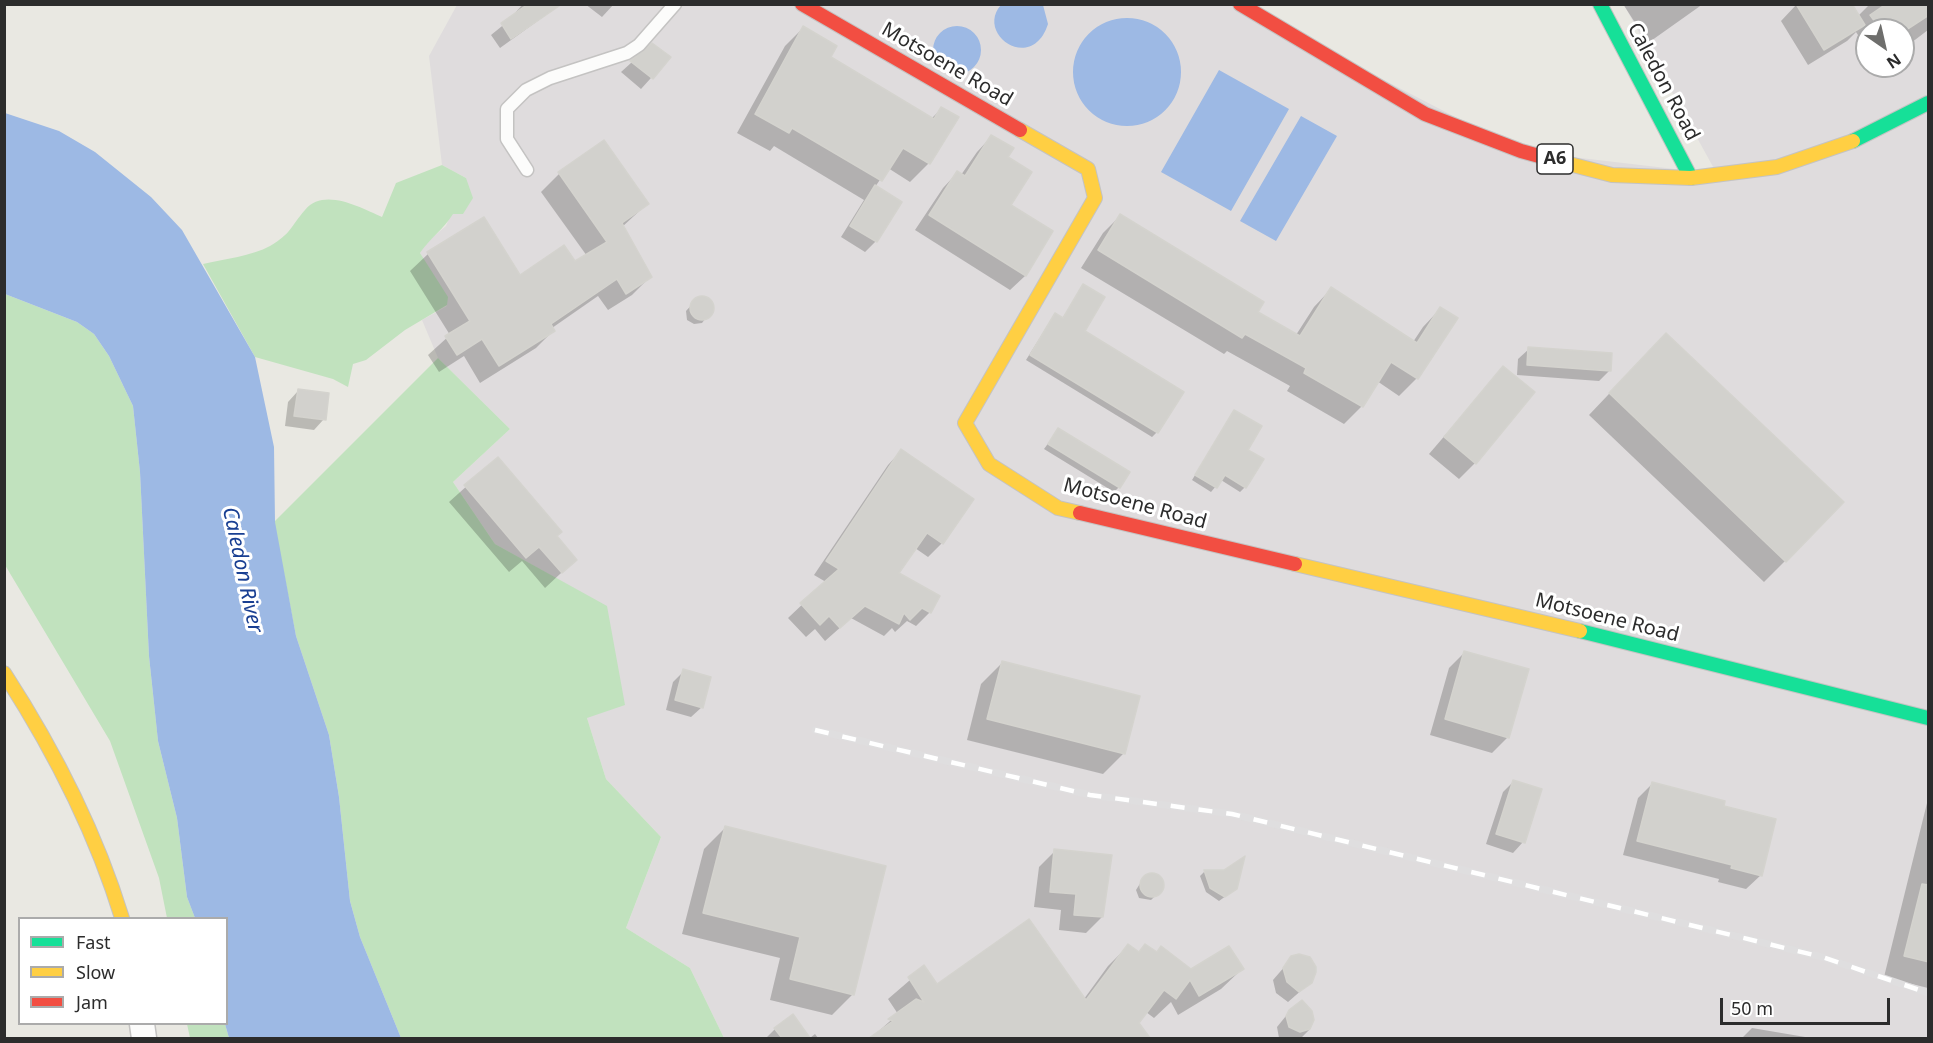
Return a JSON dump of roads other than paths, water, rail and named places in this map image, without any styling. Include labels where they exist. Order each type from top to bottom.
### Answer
[{"type":"street","name":"Motsoene Road","points":[[802,4],[1088,169],[1095,198],[1014,334],[965,423],[989,464],[1058,508],[1629,643],[1929,718]]},
{"type":"street","name":"A6","points":[[1240,4],[1425,114],[1521,151],[1612,175],[1691,178],[1777,167],[1854,141],[1929,103]]},
{"type":"street","name":"Caledon Road","points":[[1600,4],[1691,178]]},
{"type":"street","points":[[4,673],[45,736],[83,813],[122,917]]},
{"type":"lane","points":[[527,170],[507,139],[507,109],[526,90],[550,78],[627,53],[639,45],[675,4]]},
{"type":"water","points":[[1001,5],[1043,5],[1048,24],[1040,39],[1030,46],[1019,48],[1000,37],[995,27],[995,16]]},
{"type":"water","points":[[1127,18],[1148,22],[1165,34],[1177,51],[1181,72],[1177,93],[1165,110],[1148,122],[1127,126],[1106,122],[1089,110],[1077,93],[1073,72],[1077,51],[1089,34],[1106,22]]},
{"type":"water","points":[[952,26],[962,26],[977,36],[981,50],[977,64],[971,70],[962,74],[952,74],[937,64],[933,55],[933,45],[943,30]]},
{"type":"water","points":[[1219,70],[1289,109],[1231,211],[1161,172]]},
{"type":"water","name":"Caledon River","points":[[5,113],[59,131],[95,152],[151,197],[182,230],[255,357],[274,447],[275,522],[296,636],[329,735],[339,797],[350,901],[360,937],[401,1038],[229,1038],[225,1025],[228,1025],[228,917],[195,917],[187,897],[177,818],[158,741],[149,656],[140,472],[133,406],[109,356],[94,334],[77,322],[5,294]]},
{"type":"water","points":[[1301,116],[1337,136],[1276,241],[1240,221]]},
{"type":"railway","points":[[815,730],[1090,795],[1232,814],[1822,957],[1928,993]]}]
